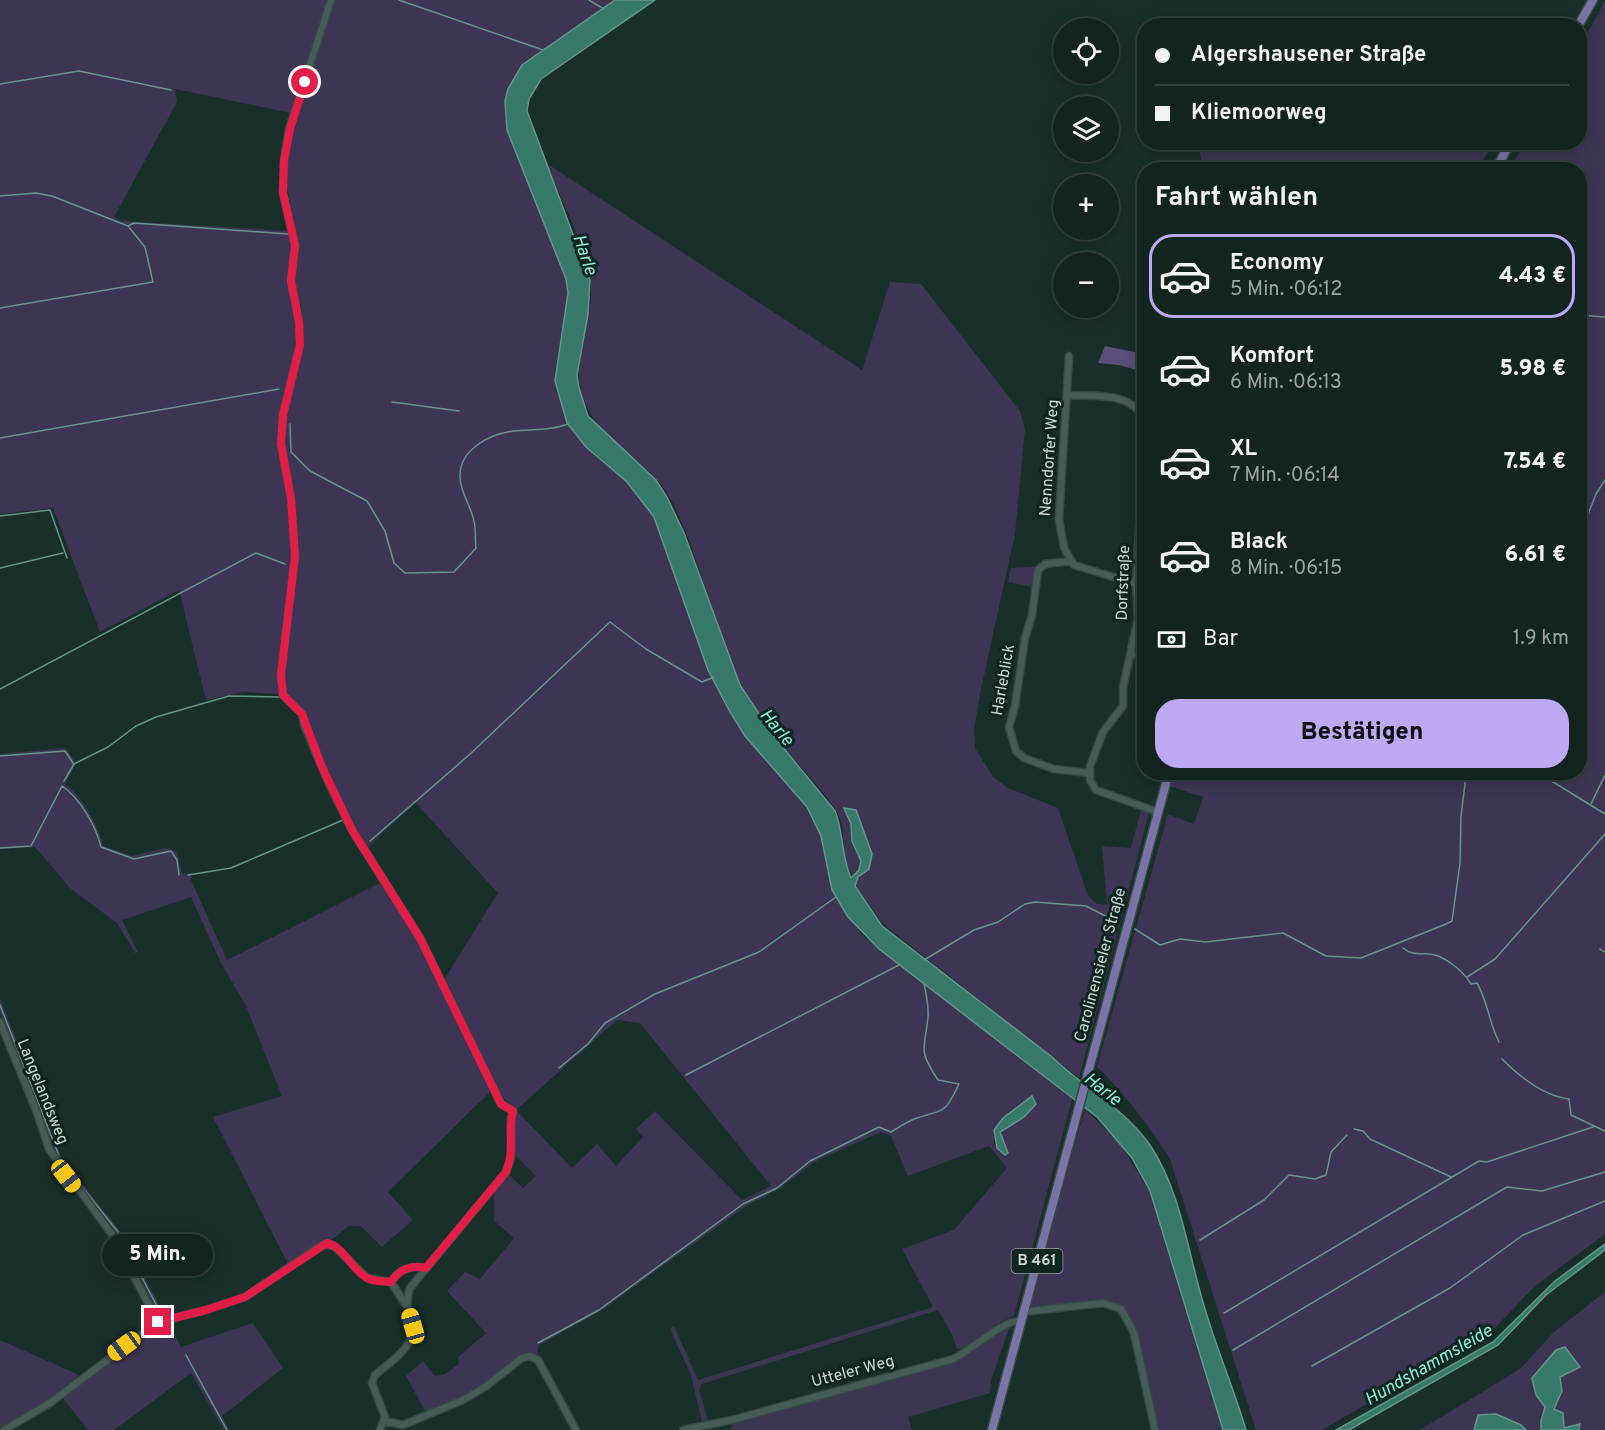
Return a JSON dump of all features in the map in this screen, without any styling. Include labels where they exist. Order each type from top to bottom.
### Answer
[{"type":"main road","points":[[1583,18],[1593,0]]},
{"type":"main road","name":"B 461","points":[[1158,812],[1167,780]]},
{"type":"main road","name":"Carolinensieler Straße","points":[[992,1430],[1158,812]]},
{"type":"street","points":[[331,0],[290,129],[284,161],[283,193],[295,245],[291,281],[299,322],[300,345],[283,415],[281,444],[291,498],[295,556],[281,675],[283,695],[302,714],[327,778],[352,830],[420,938],[501,1104],[513,1111],[511,1158],[506,1172],[426,1268],[411,1288],[406,1305]]},
{"type":"street","name":"Nenndorfer Weg","points":[[1070,356],[1059,519],[1061,538],[1071,561]]},
{"type":"street","points":[[1067,395],[1122,399],[1137,409]]},
{"type":"street","points":[[1071,561],[1086,570],[1136,584]]},
{"type":"street","name":"Harleblick","points":[[1071,561],[1045,564],[1038,570],[1032,615],[1025,638],[1015,706],[1009,727],[1016,751],[1024,758],[1046,767],[1089,773]]},
{"type":"street","name":"Dorfstraße","points":[[1137,566],[1137,592]]},
{"type":"street","name":"Dorfstraße","points":[[1089,773],[1103,732],[1123,706],[1123,688],[1137,620]]},
{"type":"street","points":[[1131,654],[1137,656]]},
{"type":"street","points":[[1089,773],[1096,790],[1158,812]]},
{"type":"street","name":"Langelandsweg","points":[[0,1022],[36,1110],[49,1149],[111,1233],[158,1322]]},
{"type":"street","points":[[4,1430],[50,1403],[158,1322],[245,1297],[327,1243],[334,1246],[367,1278],[391,1282],[406,1305],[413,1326],[412,1338],[375,1375],[372,1383],[373,1391],[384,1412],[384,1421],[380,1430]]},
{"type":"street","points":[[391,1282],[402,1270],[413,1267],[426,1268]]},
{"type":"street","points":[[1023,1312],[1103,1303],[1121,1310],[1134,1333],[1155,1430]]},
{"type":"street","name":"Utteler Weg","points":[[683,1430],[732,1420],[953,1359],[974,1348],[1007,1323],[1021,1321]]},
{"type":"street","points":[[384,1421],[403,1425],[463,1400],[485,1387],[522,1358],[530,1356],[538,1360],[576,1430]]},
{"type":"shaded area","points":[[0,0],[327,0],[291,113],[175,89],[177,102],[114,217],[121,221],[289,231],[292,244],[289,282],[296,320],[297,344],[281,415],[292,556],[279,673],[280,694],[243,692],[206,700],[179,590],[100,632],[53,508],[0,514]]},
{"type":"shaded area","points":[[334,0],[615,0],[522,65],[508,89],[505,101],[507,130],[566,279],[568,293],[555,381],[567,423],[596,457],[627,482],[654,517],[708,670],[745,736],[807,807],[821,836],[829,878],[861,934],[1072,1099],[1014,1316],[999,1323],[965,1347],[957,1350],[952,1334],[938,1310],[702,1384],[699,1390],[708,1421],[702,1422],[691,1375],[670,1329],[674,1326],[698,1380],[933,1307],[902,1249],[954,1230],[1007,1168],[989,1146],[908,1176],[891,1136],[881,1132],[814,1162],[779,1189],[746,1206],[599,1312],[539,1345],[537,1355],[529,1353],[521,1356],[473,1393],[426,1413],[406,1376],[423,1361],[435,1376],[445,1374],[459,1364],[458,1357],[486,1333],[447,1291],[465,1272],[480,1279],[514,1238],[494,1221],[494,1192],[508,1174],[523,1188],[536,1176],[514,1154],[516,1110],[495,1086],[485,1069],[445,978],[498,893],[415,802],[365,850],[332,787],[305,713],[287,692],[285,678],[289,618],[298,561],[295,499],[284,444],[286,417],[303,346],[301,307],[294,281],[298,243],[288,192],[288,161],[293,130]],"holes":[[[617,1020],[640,1023],[771,1186],[742,1200],[655,1111],[636,1129],[643,1137],[616,1166],[597,1144],[572,1168],[516,1110]],[[1032,1097],[1024,1115],[1000,1132],[1006,1148],[1000,1153],[994,1143],[996,1125]]]},
{"type":"shaded area","points":[[615,0],[655,0],[541,79],[529,99],[527,111],[590,280],[588,314],[577,375],[588,416],[656,480],[667,497],[684,533],[740,685],[773,735],[835,811],[851,878],[859,870],[861,861],[852,841],[851,824],[844,808],[856,810],[872,854],[869,869],[858,877],[855,886],[882,926],[1116,1109],[1150,1145],[1170,1183],[1205,1309],[1246,1430],[1223,1430],[1150,1191],[1132,1158],[1097,1117],[879,949],[848,917],[832,890],[821,836],[807,807],[745,736],[708,670],[654,517],[627,482],[586,447],[567,423],[555,381],[568,293],[566,279],[507,130],[505,101],[508,89],[522,65]]},
{"type":"shaded area","points":[[1605,1],[1605,1234],[1535,1286],[1490,1333],[1322,1430],[1256,1430],[1170,1159],[1136,1111],[1097,1067],[1168,814],[1194,824],[1203,797],[1169,786],[1171,780],[1587,780],[1587,162],[1513,162],[1521,150],[1587,150],[1587,34]]},
{"type":"shaded area","points":[[1199,150],[1489,150],[1482,162],[1202,162]]},
{"type":"shaded area","points":[[546,163],[862,370],[890,282],[921,284],[1020,411],[1025,429],[1015,534],[980,694],[974,730],[975,748],[993,777],[1008,788],[1058,808],[1088,896],[1097,904],[1107,905],[1102,846],[1131,848],[1141,810],[1149,813],[1079,1078],[883,924],[858,889],[845,859],[842,824],[836,810],[773,733],[740,683],[721,637],[690,542],[669,496],[660,483],[600,426],[590,413],[583,398],[579,369],[591,297],[591,282],[579,239]]},
{"type":"shaded area","points":[[1105,346],[1137,353],[1137,370],[1098,363]]},
{"type":"shaded area","points":[[1036,567],[1032,587],[1008,582],[1011,568]]},
{"type":"shaded area","points":[[66,748],[76,764],[65,784],[78,796],[89,812],[103,846],[132,856],[166,848],[177,852],[182,874],[191,873],[191,880],[227,960],[382,882],[418,939],[490,1092],[388,1192],[413,1220],[382,1247],[361,1226],[349,1226],[330,1241],[313,1246],[289,1266],[213,1117],[282,1096],[246,1006],[221,963],[191,897],[122,920],[138,952],[135,953],[117,923],[70,888],[35,847],[0,849],[0,754]]},
{"type":"shaded area","points":[[0,998],[61,1157],[122,1234],[166,1318],[156,1310],[115,1233],[51,1148],[0,1013]]},
{"type":"shaded area","points":[[1032,1096],[1036,1104],[1024,1117],[1000,1132],[1008,1153],[1005,1155],[997,1148],[994,1130],[1003,1118]]},
{"type":"shaded area","points":[[1085,1109],[1121,1145],[1149,1191],[1222,1430],[1156,1430],[1136,1335],[1123,1308],[1103,1301],[1027,1311]]},
{"type":"shaded area","points":[[1605,1244],[1605,1250],[1546,1295],[1498,1345],[1349,1430],[1336,1430],[1493,1342],[1555,1281]]},
{"type":"shaded area","points":[[1605,1292],[1605,1430],[1420,1430],[1520,1369],[1554,1332]]},
{"type":"shaded area","points":[[167,1322],[181,1347],[253,1323],[283,1368],[222,1416],[229,1430],[224,1430],[191,1373],[114,1430],[88,1430],[62,1397],[159,1325]]},
{"type":"shaded area","points":[[1011,1323],[991,1380],[990,1393],[908,1417],[912,1430],[730,1430],[734,1423],[954,1360]]},
{"type":"shaded area","points":[[0,1340],[79,1375],[46,1402],[0,1428]]},
{"type":"shaded area","points":[[1565,1347],[1580,1367],[1560,1377],[1562,1391],[1554,1409],[1563,1413],[1564,1428],[1580,1424],[1579,1430],[1541,1430],[1545,1407],[1536,1395],[1532,1378],[1556,1350]]},
{"type":"shaded area","points":[[1496,1414],[1521,1425],[1526,1430],[1474,1430],[1478,1415]]},
{"type":"waterway","points":[[399,0],[543,50]]},
{"type":"waterway","points":[[589,0],[604,9]]},
{"type":"waterway","points":[[0,84],[79,71],[171,90]]},
{"type":"waterway","points":[[0,196],[36,193],[52,196],[128,226],[145,247],[153,282],[0,308]]},
{"type":"waterway","points":[[128,226],[134,223],[288,234]]},
{"type":"waterway","points":[[1587,316],[1605,317]]},
{"type":"waterway","points":[[0,438],[279,389]]},
{"type":"waterway","points":[[392,402],[459,411]]},
{"type":"waterway","points":[[290,424],[291,452],[310,471],[367,501],[385,531],[394,563],[405,573],[454,572],[476,548],[474,521],[460,477],[464,459],[470,451],[486,440],[504,433],[548,429],[568,424]]},
{"type":"waterway","points":[[1587,517],[1596,494],[1605,480]]},
{"type":"waterway","points":[[0,516],[50,510],[67,558]]},
{"type":"waterway","points":[[0,568],[63,553]]},
{"type":"waterway","points":[[0,689],[256,553],[285,564]]},
{"type":"waterway","points":[[370,841],[469,755],[610,622],[646,649],[702,682],[714,677]]},
{"type":"waterway","points":[[64,781],[74,764],[108,747],[136,726],[156,717],[229,696],[280,697]]},
{"type":"waterway","points":[[0,756],[65,751],[73,763]]},
{"type":"waterway","points":[[1591,804],[1605,775]]},
{"type":"waterway","points":[[1135,929],[1160,945],[1180,939],[1205,942],[1283,933],[1326,956],[1361,958],[1446,924],[1452,921],[1460,863],[1461,816],[1466,780]]},
{"type":"waterway","points":[[1550,780],[1605,814]]},
{"type":"waterway","points":[[0,848],[31,846],[62,786],[69,791],[86,813],[101,847],[134,859],[171,851],[177,860],[179,875]]},
{"type":"waterway","points":[[188,875],[231,868],[343,820]]},
{"type":"waterway","points":[[1467,977],[1495,959],[1605,834]]},
{"type":"waterway","points":[[559,1068],[588,1044],[605,1023],[655,994],[759,952],[836,897]]},
{"type":"waterway","points":[[924,960],[974,930],[998,922],[1025,904],[1035,902],[1086,906],[1117,922]]},
{"type":"waterway","points":[[1403,948],[1418,954],[1440,957],[1460,971],[1471,984],[1477,983],[1499,1042]]},
{"type":"waterway","points":[[1600,949],[1605,952]]},
{"type":"waterway","points":[[686,1075],[899,965]]},
{"type":"waterway","points":[[538,1343],[599,1310],[743,1204],[777,1188],[810,1161],[879,1127],[891,1132],[910,1121],[944,1109],[959,1084],[938,1080],[927,1061],[924,1043],[928,1013],[924,983]]},
{"type":"waterway","points":[[0,1005],[60,1158]]},
{"type":"waterway","points":[[1502,1059],[1532,1085],[1550,1094],[1569,1099],[1571,1115],[1605,1131]]},
{"type":"waterway","points":[[1224,1313],[1479,1161],[1487,1162],[1593,1127]]},
{"type":"waterway","points":[[1354,1129],[1363,1131],[1370,1139],[1451,1177]]},
{"type":"waterway","points":[[1200,1240],[1264,1200],[1289,1175],[1315,1179],[1326,1175],[1331,1152],[1347,1135]]},
{"type":"waterway","points":[[67,1168],[118,1232],[158,1308]]},
{"type":"waterway","points":[[1233,1350],[1507,1187],[1542,1191],[1605,1172]]},
{"type":"waterway","points":[[1312,1366],[1450,1288],[1523,1235],[1605,1201]]},
{"type":"waterway","points":[[186,1355],[227,1430]]},
{"type":"route","points":[[158,1322],[187,1316],[245,1297],[327,1243],[334,1246],[359,1272],[373,1281],[391,1282],[402,1270],[419,1266],[426,1268],[506,1172],[513,1143],[511,1118],[513,1111],[501,1104],[420,938],[352,830],[331,788],[304,725],[302,714],[295,704],[283,695],[281,675],[295,556],[295,530],[281,444],[283,415],[300,345],[299,322],[291,281],[295,245],[283,193],[284,161],[290,129],[305,82]]},
{"type":"water label","name":"Harle","points":[[584,255]]},
{"type":"water label","name":"Harle","points":[[776,728]]},
{"type":"water label","name":"Harle","points":[[1102,1090]]},
{"type":"water label","name":"Hundshammsleide","points":[[1429,1366]]}]
